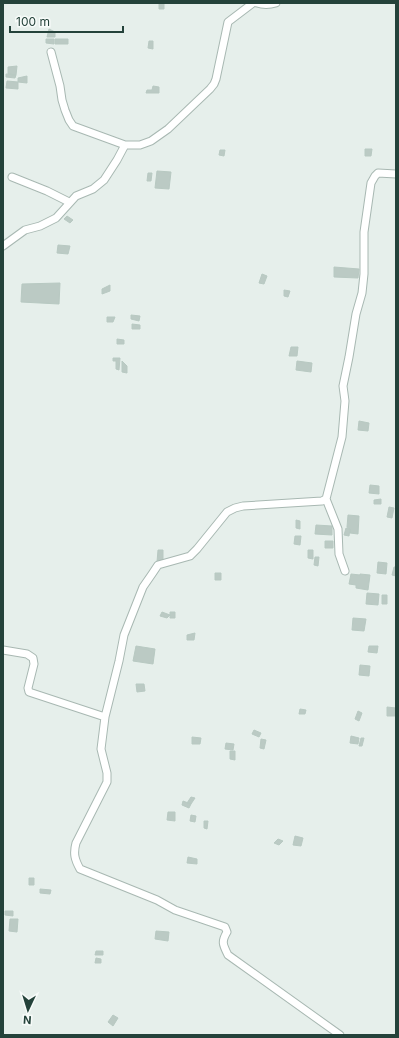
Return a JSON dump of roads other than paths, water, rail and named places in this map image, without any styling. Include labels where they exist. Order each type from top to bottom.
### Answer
[{"type":"street","points":[[51,52],[62,100],[69,120],[73,126],[125,145],[140,145],[151,141],[168,129],[214,84],[228,22],[253,3]]},
{"type":"street","points":[[257,3],[262,5],[276,3]]},
{"type":"street","points":[[3,246],[25,230],[40,226],[56,218],[76,196],[93,189],[104,180],[125,145]]},
{"type":"street","points":[[344,572],[339,554],[338,529],[326,499],[342,437],[345,401],[343,386],[356,314],[362,293],[364,274],[364,232],[371,183],[378,173],[396,174]]},
{"type":"street","points":[[12,177],[47,191],[69,202]]},
{"type":"street","points":[[326,499],[322,501],[243,506],[235,508],[227,512],[197,550],[190,556],[158,565],[143,586],[124,635],[105,717],[102,749],[107,773],[107,782],[76,844],[74,851],[76,862],[80,869],[158,900],[175,910],[224,927],[227,932],[222,942],[228,955],[340,1035]]},
{"type":"street","points":[[3,650],[27,654],[33,658],[34,664],[28,688],[29,692],[105,717]]}]
